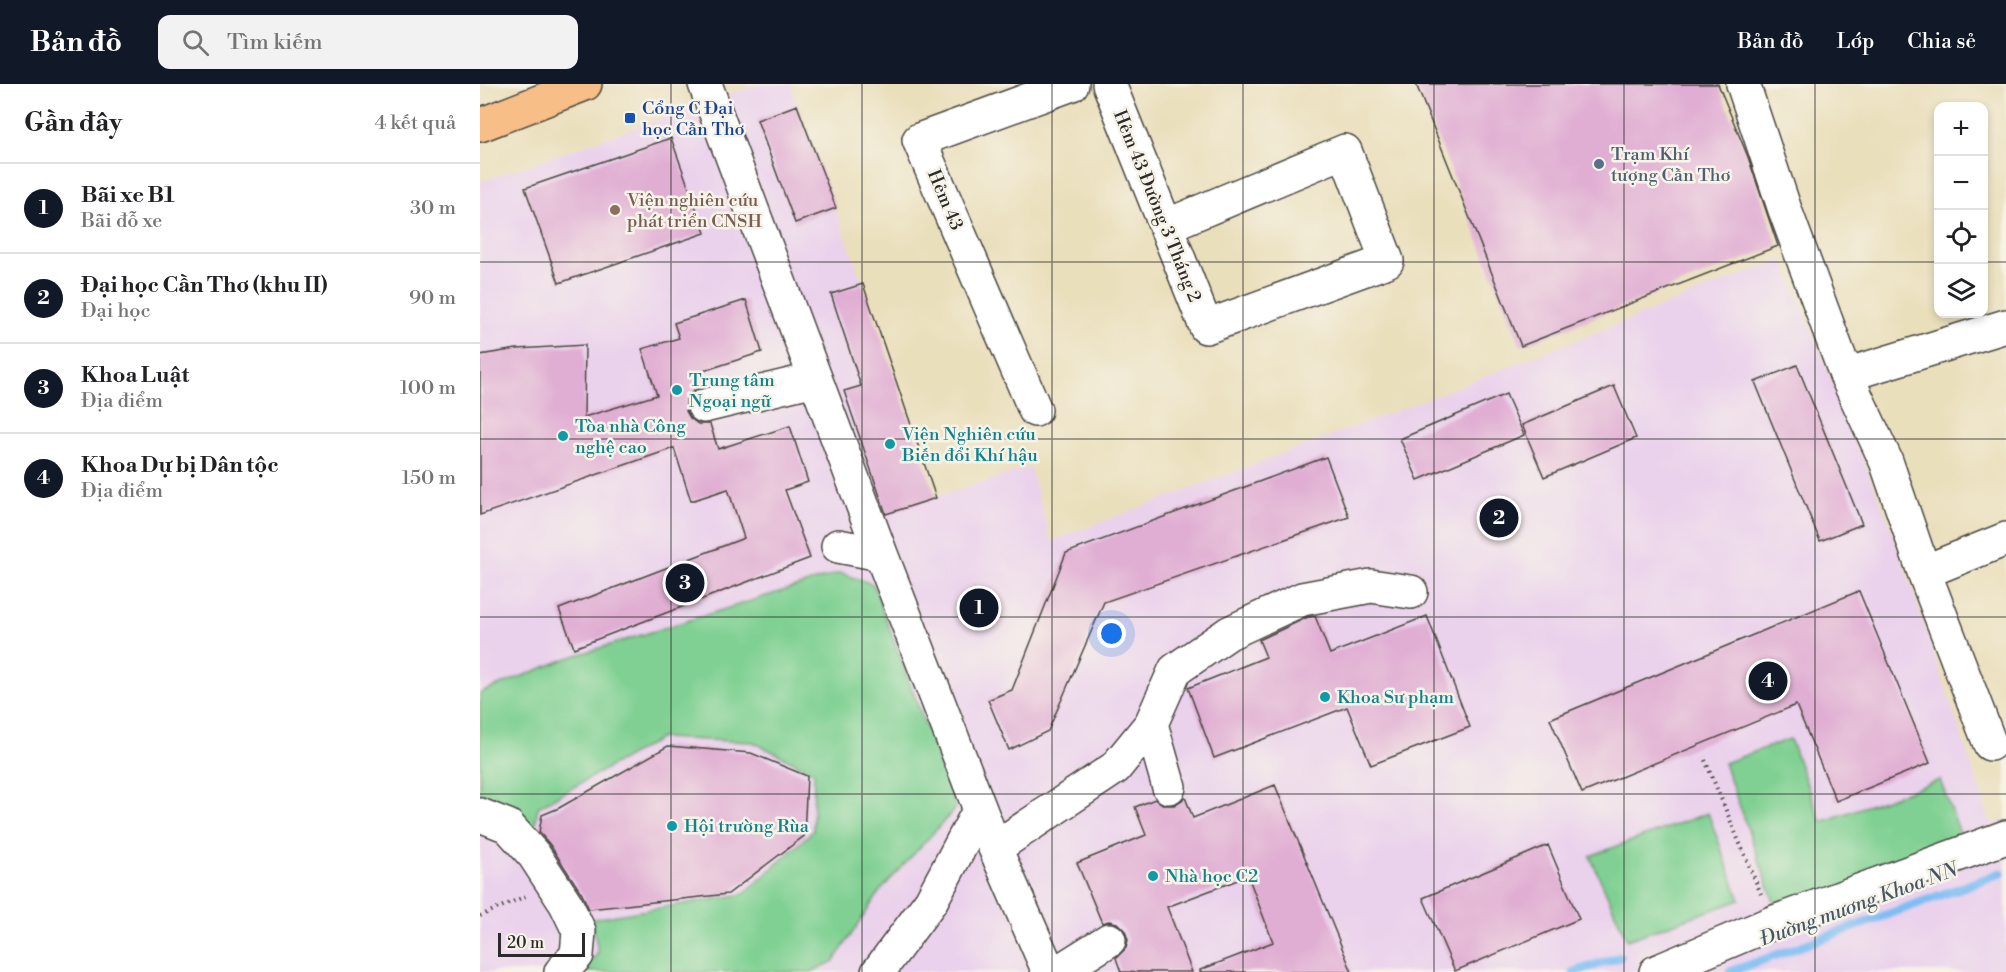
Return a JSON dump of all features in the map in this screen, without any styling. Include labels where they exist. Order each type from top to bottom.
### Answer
[{"type":"highway","points":[[480,124],[585,84]]},
{"type":"street","points":[[705,84],[815,380],[994,848],[1049,972]]},
{"type":"street","name":"Hẻm 43","points":[[1035,410],[919,140],[1072,84]]},
{"type":"street","name":"Hẻm 43 Đường 3 Tháng 2","points":[[1109,84],[1206,327],[1387,261],[1345,151],[1166,226]]},
{"type":"street","points":[[1743,84],[1785,210],[1846,375],[1886,461],[1924,572],[1990,744]]},
{"type":"street","points":[[1846,375],[2006,326]]},
{"type":"street","points":[[704,406],[815,380]]},
{"type":"street","points":[[1924,572],[2006,539]]},
{"type":"street","points":[[838,546],[881,554]]},
{"type":"street","points":[[994,848],[1115,768],[1151,724],[1175,670],[1229,633],[1302,599],[1371,586],[1411,592]]},
{"type":"street","points":[[1151,724],[1169,787]]},
{"type":"street","points":[[878,972],[931,901],[980,809]]},
{"type":"street","points":[[480,815],[508,826],[534,855],[566,904],[579,931],[578,955],[561,972]]},
{"type":"street","points":[[1656,972],[1772,923],[2006,837]]},
{"type":"street","points":[[1058,972],[1108,940]]},
{"type":"path","points":[[1705,760],[1772,923]]},
{"type":"path","points":[[480,916],[554,885]]},
{"type":"shaded area","points":[[759,84],[791,84],[936,497],[1030,467],[1051,541],[1383,416],[1783,259],[1895,538],[1991,824],[2006,820],[2006,972],[480,972],[480,182]]},
{"type":"green space","points":[[840,573],[873,584],[956,808],[880,891],[834,961],[811,972],[582,972],[598,953],[592,919],[744,894],[813,831],[814,772],[753,742],[661,738],[538,807],[533,840],[480,809],[480,693],[568,658]]},
{"type":"green space","points":[[1790,739],[1821,822],[1940,780],[1964,844],[1777,910],[1724,763]]},
{"type":"green space","points":[[1708,813],[1740,900],[1627,940],[1590,856]]},
{"type":"building","name":"Trạm Khí tượng Cần Thơ","points":[[1416,84],[1718,84],[1748,157],[1778,246],[1521,346]]},
{"type":"building","points":[[797,105],[836,208],[795,223],[757,120]]},
{"type":"building","name":"Viện nghiên cứu phát triển CNSH","points":[[671,138],[705,233],[559,283],[525,188]]},
{"type":"building","name":"Viện Nghiên cứu Biến đổi Khí hậu","points":[[863,284],[936,498],[886,514],[844,391],[861,386],[831,294]]},
{"type":"building","points":[[746,300],[762,352],[694,374],[698,388],[686,400],[686,411],[690,418],[698,424],[710,424],[718,449],[790,426],[808,482],[785,490],[810,558],[574,648],[559,609],[744,538],[728,489],[691,501],[674,448],[480,515],[480,355],[517,349],[585,345],[584,417],[657,395],[642,349],[679,338],[674,323]]},
{"type":"building","points":[[1797,365],[1862,524],[1820,541],[1755,382]]},
{"type":"building","points":[[1614,386],[1636,438],[1544,477],[1522,425]]},
{"type":"building","points":[[1506,394],[1524,435],[1418,480],[1400,439]]},
{"type":"building","points":[[1326,457],[1349,517],[1104,602],[1048,731],[1009,750],[988,700],[1012,690],[1066,553]]},
{"type":"building","points":[[1859,591],[1930,763],[1836,801],[1796,705],[1582,793],[1550,719]]},
{"type":"building","name":"Khoa Sư phạm","points":[[1315,616],[1330,654],[1427,616],[1470,727],[1371,765],[1347,707],[1214,758],[1188,688],[1266,657],[1259,640],[1308,617]]},
{"type":"building","name":"Hội trường Rùa","points":[[668,746],[751,753],[807,776],[804,836],[728,894],[589,909],[582,894],[539,832],[542,815],[559,808]]},
{"type":"building","name":"Nhà học C2","points":[[1275,785],[1352,972],[1200,972],[1200,970],[1273,942],[1248,876],[1167,907],[1192,972],[1121,972],[1116,958],[1126,948],[1128,940],[1125,931],[1117,923],[1109,921],[1102,923],[1077,863],[1146,835],[1135,807],[1155,799],[1164,805],[1174,805],[1185,797],[1193,818]]},
{"type":"building","points":[[1548,845],[1579,919],[1455,971],[1423,898]]},
{"type":"waterway","name":"Đường mương Khoa NN","points":[[1730,972],[2001,873]]},
{"type":"waterway","points":[[1574,972],[1620,957]]},
{"type":"place","name":"Cổng C Đại học Cần Thơ","points":[[630,118]]},
{"type":"place","name":"Trạm Khí tượng Cần Thơ","points":[[1599,164]]},
{"type":"place","name":"Viện nghiên cứu phát triển CNSH","points":[[615,210]]},
{"type":"place","name":"Trung tâm Ngoại ngữ","points":[[677,390]]},
{"type":"place","name":"Tòa nhà Công nghệ cao","points":[[563,436]]},
{"type":"place","name":"Viện Nghiên cứu Biến đổi Khí hậu","points":[[890,444]]},
{"type":"place","name":"Đại học Cần Thơ (khu II)","points":[[1499,518]]},
{"type":"place","name":"Khoa Luật","points":[[685,583]]},
{"type":"place","name":"Bãi xe B1","points":[[979,608]]},
{"type":"place","name":"Khoa Dự bị Dân tộc","points":[[1768,681]]},
{"type":"place","name":"Khoa Sư phạm","points":[[1325,697]]},
{"type":"place","name":"Hội trường Rùa","points":[[672,826]]},
{"type":"place","name":"Nhà học C2","points":[[1153,876]]}]
